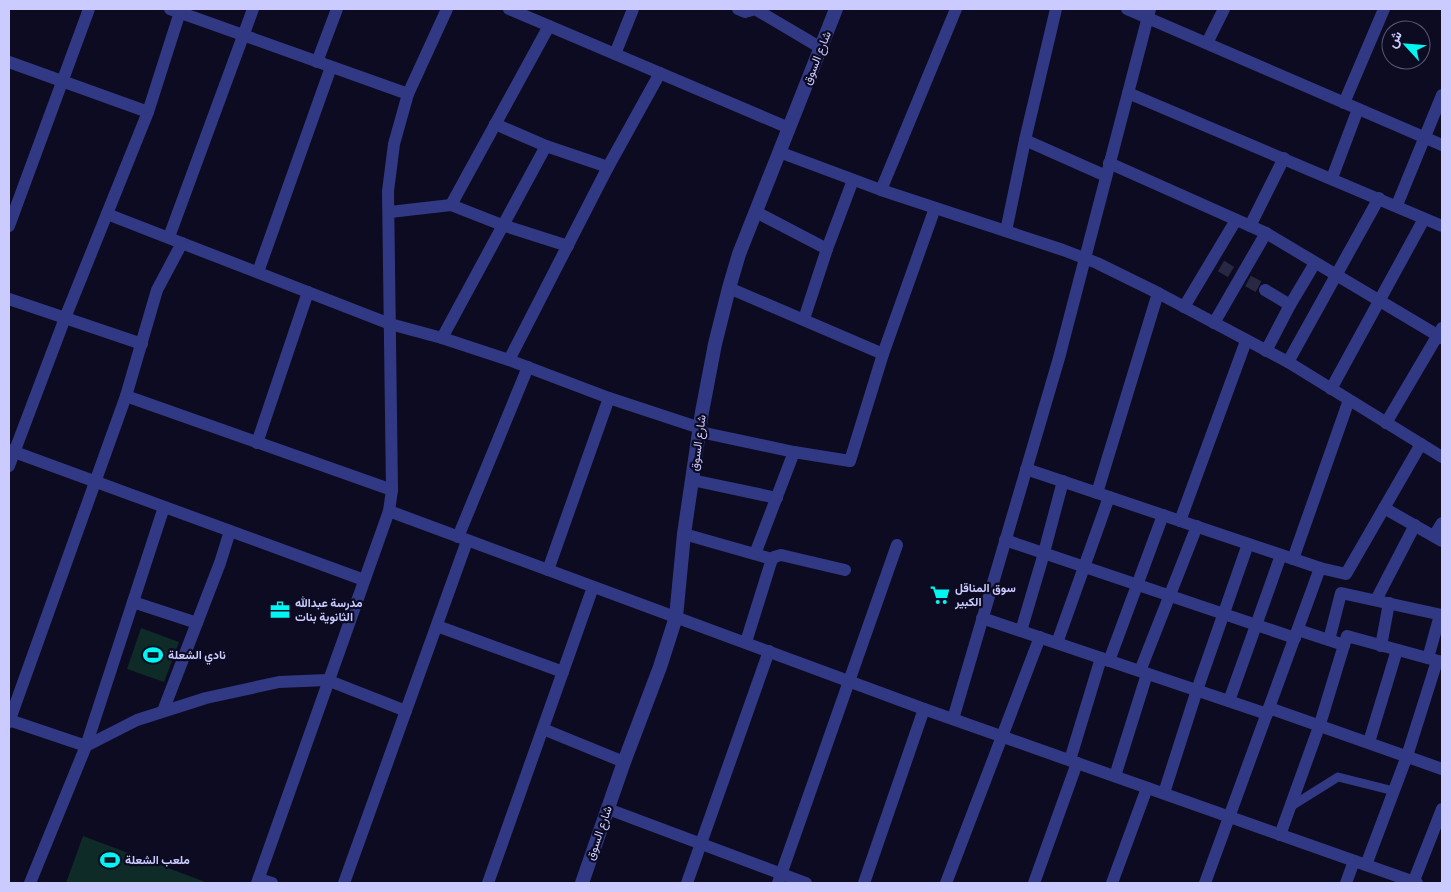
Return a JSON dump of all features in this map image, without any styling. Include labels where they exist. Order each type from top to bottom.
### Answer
[{"type":"street","points":[[9,226],[89,9]]},
{"type":"street","points":[[169,238],[253,9]]},
{"type":"street","points":[[317,62],[337,9]]},
{"type":"street","points":[[272,883],[258,881],[327,680],[388,511],[392,490],[390,212],[388,190],[394,144],[408,94],[447,9]]},
{"type":"street","points":[[510,9],[789,128]]},
{"type":"street","points":[[615,54],[633,9]]},
{"type":"street","points":[[738,9],[745,12],[755,9],[821,48]]},
{"type":"street","name":"شارع السوق","points":[[582,883],[624,762],[660,667],[676,616],[684,534],[700,430],[715,344],[729,288],[739,254],[836,9]]},
{"type":"street","points":[[881,190],[956,9]]},
{"type":"street","points":[[1006,231],[1056,9]]},
{"type":"street","points":[[1127,9],[1148,13],[1207,44],[1442,145]]},
{"type":"street","points":[[1207,44],[1224,9]]},
{"type":"street","points":[[1344,103],[1384,9]]},
{"type":"street","points":[[9,466],[12,451],[64,318],[148,112],[175,10],[408,94]]},
{"type":"street","points":[[952,719],[1059,358],[1148,13]]},
{"type":"street","points":[[451,205],[549,26]]},
{"type":"street","points":[[9,62],[148,112]]},
{"type":"street","points":[[258,272],[332,67]]},
{"type":"street","points":[[510,360],[608,167],[660,73]]},
{"type":"street","points":[[1128,93],[1397,205],[1442,226]]},
{"type":"street","points":[[1397,205],[1442,95]]},
{"type":"street","points":[[1332,178],[1358,109]]},
{"type":"street","points":[[495,124],[546,146],[608,167]]},
{"type":"street","points":[[1025,140],[1108,170],[1266,233],[1379,301],[1441,334],[1386,423]]},
{"type":"street","points":[[442,338],[546,146]]},
{"type":"street","points":[[779,152],[881,190],[1085,258],[1158,293],[1288,362],[1442,457]]},
{"type":"street","points":[[1250,226],[1284,158]]},
{"type":"street","points":[[804,319],[827,248],[853,180]]},
{"type":"street","points":[[1288,362],[1379,198]]},
{"type":"street","points":[[390,212],[451,205],[502,225],[568,246]]},
{"type":"street","points":[[107,214],[390,324],[442,338],[510,360],[700,430],[794,452],[850,461],[883,354],[935,208]]},
{"type":"street","points":[[756,212],[827,248]]},
{"type":"street","points":[[1331,389],[1424,219]]},
{"type":"street","points":[[1214,323],[1230,272],[1236,220]]},
{"type":"street","points":[[1184,307],[1230,272],[1266,233]]},
{"type":"street","points":[[182,243],[158,290],[126,396],[9,721],[86,746],[137,720],[206,698],[279,682],[327,680],[406,712]]},
{"type":"street","points":[[1266,351],[1315,263]]},
{"type":"street","points":[[729,288],[883,354]]},
{"type":"street","points":[[1265,290],[1290,305]]},
{"type":"street","points":[[257,443],[308,292]]},
{"type":"street","points":[[1057,643],[1084,567],[1158,293]]},
{"type":"street","points":[[9,299],[142,344]]},
{"type":"street","points":[[1180,521],[1246,341]]},
{"type":"street","points":[[344,883],[437,626],[463,539],[528,367]]},
{"type":"street","points":[[126,396],[392,490]]},
{"type":"street","points":[[548,570],[609,398]]},
{"type":"street","points":[[1293,559],[1349,400]]},
{"type":"street","points":[[1026,469],[1320,568],[1346,574],[1421,444]]},
{"type":"street","points":[[12,451],[364,580]]},
{"type":"street","points":[[755,554],[794,452]]},
{"type":"street","points":[[692,480],[776,498]]},
{"type":"street","points":[[1021,631],[1063,481]]},
{"type":"street","points":[[30,883],[86,746],[164,507]]},
{"type":"street","points":[[1384,508],[1438,539],[1442,523]]},
{"type":"street","points":[[388,511],[924,709],[1415,883],[1442,809]]},
{"type":"street","points":[[1034,883],[1105,660],[1137,585],[1163,515]]},
{"type":"street","points":[[1376,600],[1415,525]]},
{"type":"street","points":[[1115,776],[1143,673],[1197,526]]},
{"type":"street","points":[[163,711],[230,531]]},
{"type":"street","points":[[684,534],[772,559]]},
{"type":"street","points":[[1005,540],[1256,625],[1329,640],[1344,645]]},
{"type":"street","points":[[780,879],[897,544]]},
{"type":"street","points":[[1164,793],[1197,690],[1248,544]]},
{"type":"street","points":[[746,642],[772,559],[777,555],[845,570]]},
{"type":"street","points":[[1229,701],[1281,555]]},
{"type":"street","points":[[1205,883],[1320,568]]},
{"type":"street","points":[[488,883],[593,587]]},
{"type":"street","points":[[1329,640],[1341,593],[1441,615],[1436,661],[1407,756],[1394,791],[1360,863],[1346,883]]},
{"type":"street","points":[[133,602],[197,623]]},
{"type":"street","points":[[1381,646],[1389,603]]},
{"type":"street","points":[[982,618],[1229,701],[1320,724],[1442,769]]},
{"type":"street","points":[[437,626],[563,672]]},
{"type":"street","points":[[1280,835],[1320,724],[1347,636],[1436,661]]},
{"type":"street","points":[[946,883],[1040,637]]},
{"type":"street","points":[[1369,742],[1397,650]]},
{"type":"street","points":[[687,883],[768,651]]},
{"type":"street","points":[[864,883],[924,709]]},
{"type":"street","points":[[543,729],[624,762]]},
{"type":"street","points":[[1290,807],[1338,778],[1394,791]]},
{"type":"street","points":[[1112,883],[1147,788]]},
{"type":"street","points":[[608,809],[701,843],[780,879],[806,883]]},
{"type":"green space","name":"نادي الشعلة","points":[[141,628],[179,642],[164,682],[127,669]]},
{"type":"green space","name":"ملعب الشعلة","points":[[83,836],[208,883],[66,883]]},
{"type":"tunnel","points":[[1221,266],[1231,272]]},
{"type":"tunnel","points":[[1248,281],[1265,290]]},
{"type":"place","name":"سوق المناقل الكبير","points":[[940,595]]},
{"type":"place","name":"مدرسة عبدالله الثانوية بنات","points":[[280,610]]},
{"type":"place","name":"نادي الشعلة","points":[[153,655]]},
{"type":"place","name":"ملعب الشعلة","points":[[110,860]]}]
